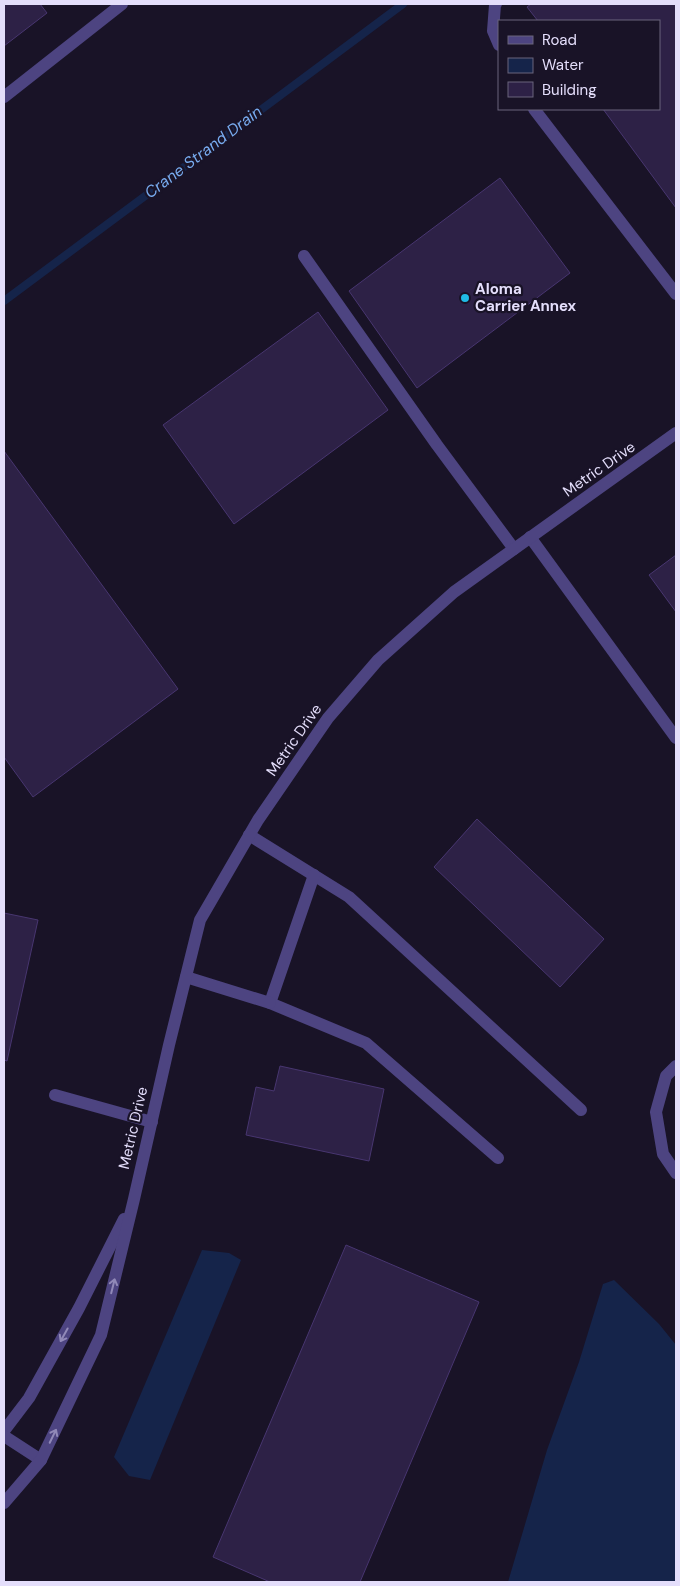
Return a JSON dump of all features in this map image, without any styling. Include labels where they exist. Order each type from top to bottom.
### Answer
[{"type":"street","points":[[4,97],[122,4]]},
{"type":"street","points":[[496,4],[493,31],[498,42]]},
{"type":"street","points":[[535,110],[676,294]]},
{"type":"street","points":[[304,256],[437,445],[514,549]]},
{"type":"street","name":"Metric Drive","points":[[4,1503],[41,1460],[102,1334],[200,920],[249,835],[328,718],[378,660],[454,592],[676,433]]},
{"type":"street","points":[[530,537],[676,738]]},
{"type":"street","points":[[249,835],[349,897],[581,1110]]},
{"type":"street","points":[[270,1004],[314,875]]},
{"type":"street","points":[[186,977],[270,1004],[366,1043],[498,1158]]},
{"type":"street","points":[[676,1066],[666,1076],[656,1112],[663,1154],[676,1173]]},
{"type":"street","points":[[55,1095],[152,1122]]},
{"type":"street","name":"Metric Drive","points":[[4,1431],[29,1398],[79,1308],[134,1199]]},
{"type":"street","points":[[4,1436],[41,1460]]},
{"type":"water","points":[[202,1250],[229,1253],[241,1260],[150,1480],[129,1476],[114,1457]]},
{"type":"water","points":[[614,1280],[659,1324],[676,1345],[676,1582],[508,1582],[547,1450],[579,1362],[603,1284]]},
{"type":"building","points":[[4,4],[40,4],[47,13],[4,46]]},
{"type":"building","points":[[531,4],[676,4],[676,208],[604,110],[660,110],[660,20],[537,20],[527,7]]},
{"type":"building","points":[[500,178],[570,273],[417,388],[349,291]]},
{"type":"building","points":[[318,312],[388,410],[234,524],[163,425]]},
{"type":"building","points":[[4,451],[178,689],[33,797],[4,757]]},
{"type":"building","points":[[676,555],[676,612],[649,575]]},
{"type":"building","points":[[477,819],[604,939],[560,987],[434,867]]},
{"type":"building","points":[[4,913],[38,920],[7,1061],[4,1060]]},
{"type":"building","points":[[280,1066],[384,1089],[369,1161],[246,1135],[256,1087],[274,1091]]},
{"type":"building","points":[[346,1245],[479,1302],[360,1582],[270,1582],[213,1557]]},
{"type":"waterway","name":"Crane Strand Drain","points":[[4,301],[403,4]]},
{"type":"place","name":"Aloma Carrier Annex","points":[[465,298]]}]
